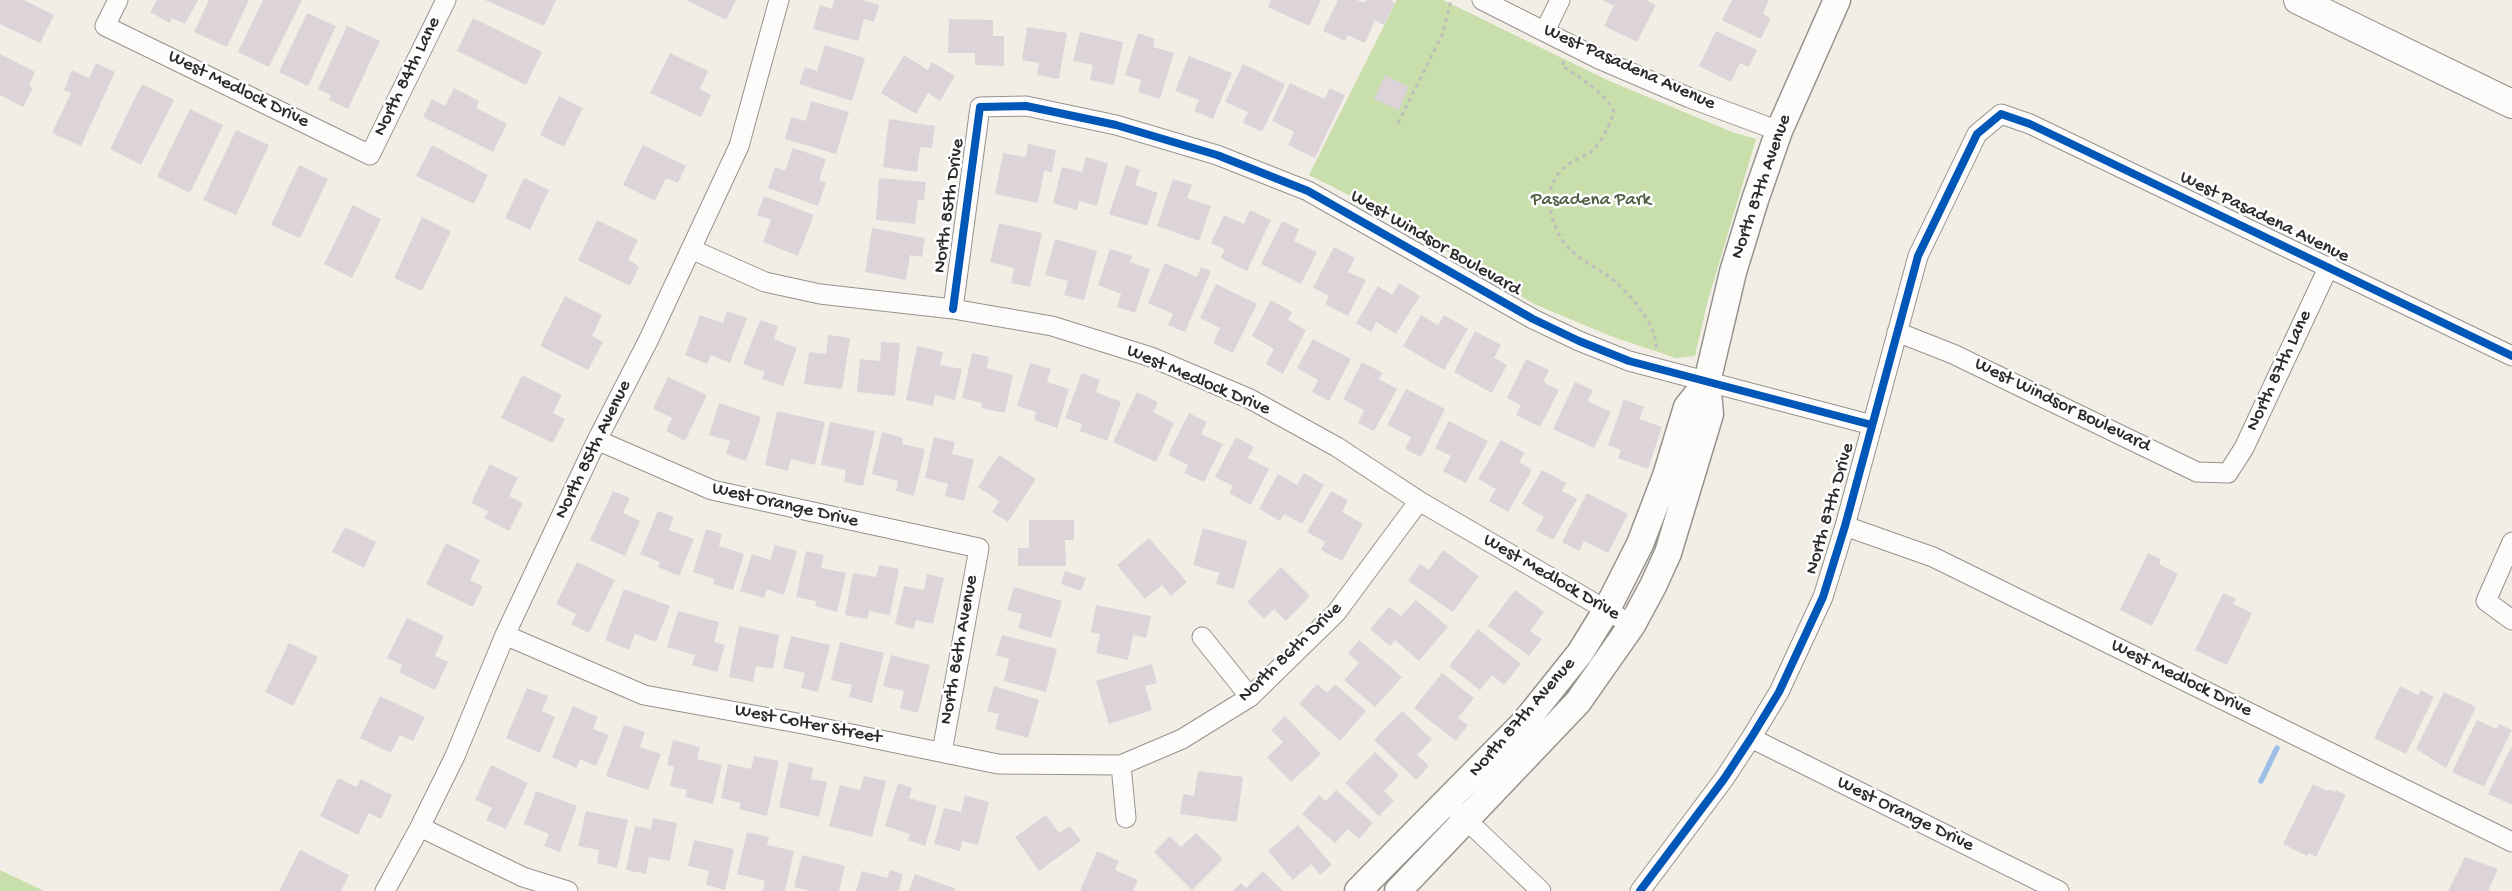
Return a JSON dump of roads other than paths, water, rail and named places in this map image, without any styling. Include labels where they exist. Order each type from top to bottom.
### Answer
[{"type":"main road","points":[[2298,0],[2512,104]]},
{"type":"street","name":"West Medlock Drive","points":[[118,0],[105,26],[370,155]]},
{"type":"street","name":"North 84th Lane","points":[[370,155],[446,0]]},
{"type":"street","name":"North 85th Avenue","points":[[385,891],[420,828],[455,756],[506,635],[597,440],[648,341],[739,146],[779,0]]},
{"type":"street","name":"West Pasadena Avenue","points":[[1482,0],[1571,45],[1690,98],[1779,131]]},
{"type":"street","points":[[1545,31],[1560,0]]},
{"type":"street","name":"North 87th Avenue","points":[[1398,891],[1578,702],[1632,625],[1668,553],[1710,414],[1707,382],[1734,272],[1755,200],[1779,131],[1837,0]]},
{"type":"street","name":"West Windsor Boulevard","points":[[980,107],[1026,106],[1116,125],[1218,155],[1308,191],[1548,326],[1604,351],[1707,382],[1872,425]]},
{"type":"street","name":"North 85th Drive","points":[[953,309],[980,107]]},
{"type":"street","name":"West Pasadena Avenue","points":[[2001,114],[2030,124],[2329,266],[2512,356]]},
{"type":"street","name":"North 87th Drive","points":[[1640,891],[1724,780],[1779,692],[1823,597],[1845,526],[1918,256],[1977,134],[2001,114]]},
{"type":"street","name":"West Medlock Drive","points":[[691,249],[765,282],[820,294],[953,309],[1052,326],[1151,357],[1250,399],[1337,447],[1419,501],[1632,625]]},
{"type":"street","name":"North 87th Lane","points":[[2228,473],[2244,448],[2329,266]]},
{"type":"street","name":"West Windsor Boulevard","points":[[1896,332],[1953,354],[2198,472],[2228,473]]},
{"type":"street","name":"North 87th Avenue","points":[[1358,891],[1524,723],[1580,653],[1606,611],[1640,544],[1666,476],[1687,407],[1707,382]]},
{"type":"street","name":"West Orange Drive","points":[[597,440],[712,490],[979,548]]},
{"type":"street","name":"North 86th Drive","points":[[1121,765],[1182,739],[1250,698],[1336,613],[1419,501]]},
{"type":"street","name":"West Medlock Drive","points":[[1845,526],[1933,557],[2512,842]]},
{"type":"street","points":[[2512,542],[2486,601],[2512,620]]},
{"type":"street","name":"North 86th Avenue","points":[[942,752],[979,548]]},
{"type":"street","name":"West Colter Street","points":[[506,635],[644,695],[998,764],[1121,765]]},
{"type":"street","points":[[1202,638],[1250,698]]},
{"type":"street","name":"West Orange Drive","points":[[1751,738],[2059,891]]},
{"type":"street","points":[[1121,765],[1126,818]]},
{"type":"street","points":[[1446,801],[1542,891]]},
{"type":"street","points":[[420,828],[522,877],[568,891]]},
{"type":"waterway","points":[[2261,781],[2277,748]]},
{"type":"park label","name":"Pasadena Park","points":[[1591,201]]}]
